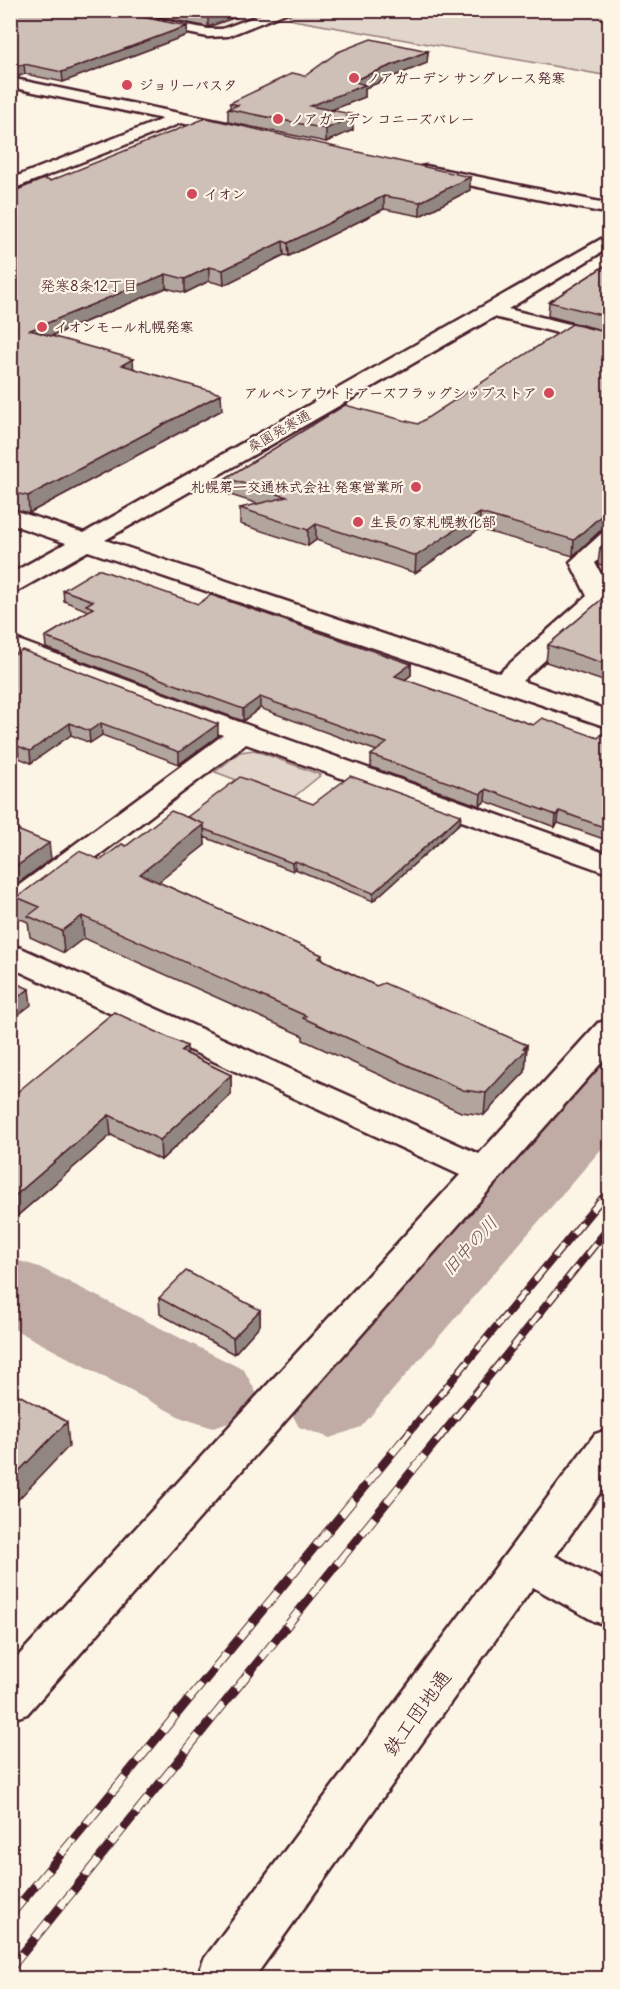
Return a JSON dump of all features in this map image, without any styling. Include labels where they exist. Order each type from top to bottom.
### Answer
[{"type":"street","points":[[88,10],[208,33],[223,33],[287,10]]},
{"type":"street","points":[[10,82],[258,134]]},
{"type":"street","points":[[10,185],[179,118]]},
{"type":"street","points":[[416,169],[609,209]]},
{"type":"street","name":"桑園発寒通","points":[[10,585],[491,311],[609,239]]},
{"type":"street","points":[[491,311],[609,340]]},
{"type":"street","points":[[10,516],[609,720]]},
{"type":"street","points":[[503,684],[600,597],[582,562],[609,538]]},
{"type":"street","points":[[10,645],[243,733],[609,865]]},
{"type":"street","points":[[10,907],[243,733]]},
{"type":"street","points":[[10,955],[484,1172]]},
{"type":"street","points":[[10,1699],[609,1031]]},
{"type":"street","name":"鉄工団地通","points":[[223,1978],[609,1446]]},
{"type":"street","points":[[527,1562],[609,1606]]},
{"type":"shaded area","points":[[115,11],[270,11],[225,27],[204,27]]},
{"type":"shaded area","points":[[302,11],[609,11],[609,76],[293,20],[289,15]]},
{"type":"shaded area","points":[[254,750],[321,775],[290,800],[215,772],[240,752]]},
{"type":"building","points":[[10,10],[106,10],[187,26],[62,72],[24,64],[10,66]]},
{"type":"building","points":[[173,10],[228,10],[208,17]]},
{"type":"building","points":[[371,39],[428,51],[352,81],[365,85],[310,106],[351,114],[347,116],[353,117],[326,129],[228,109],[238,105],[230,103],[293,73],[305,76],[338,52]]},
{"type":"building","name":"イオンモール札幌発寒","points":[[206,118],[470,177],[420,202],[384,196],[288,243],[283,241],[223,270],[209,267],[185,279],[166,274],[30,330],[133,359],[122,365],[221,394],[28,496],[10,492],[10,193],[44,179],[50,181]]},
{"type":"building","points":[[609,263],[609,317],[549,302]]},
{"type":"building","points":[[572,324],[609,333],[609,481],[607,483],[609,483],[609,514],[602,515],[574,540],[480,513],[416,556],[316,524],[308,530],[240,508],[287,497],[226,478],[345,405],[418,424]]},
{"type":"building","points":[[609,539],[609,551],[600,548]]},
{"type":"building","points":[[98,569],[198,604],[211,595],[411,664],[395,676],[533,725],[542,718],[598,738],[603,733],[609,735],[609,829],[559,811],[556,815],[486,789],[481,794],[371,755],[387,743],[260,697],[243,709],[45,637],[93,608],[86,605],[93,601],[63,590]]},
{"type":"building","points":[[609,593],[609,665],[548,645]]},
{"type":"building","points":[[22,650],[218,724],[179,752],[101,723],[89,731],[70,723],[30,751],[18,746],[10,747],[10,651],[16,654]]},
{"type":"building","points":[[350,776],[461,815],[373,893],[295,861],[292,863],[204,829],[204,824],[187,817],[240,777],[313,804]]},
{"type":"building","points":[[171,811],[204,824],[140,874],[322,955],[319,958],[376,986],[384,983],[527,1045],[523,1048],[526,1050],[486,1093],[463,1090],[303,1018],[306,1016],[82,916],[62,931],[28,916],[40,907],[14,896],[20,895],[79,851],[101,860],[122,844],[126,846]]},
{"type":"building","points":[[10,827],[49,843],[10,871]]},
{"type":"building","points":[[10,980],[29,989],[10,1003]]},
{"type":"building","points":[[114,1012],[187,1046],[181,1051],[231,1075],[160,1140],[109,1115],[10,1200],[10,1098]]},
{"type":"building","points":[[186,1271],[260,1310],[233,1338],[159,1298]]},
{"type":"building","points":[[10,1390],[67,1422],[10,1480]]},
{"type":"building","points":[[407,1973],[416,1978],[389,1978],[396,1974]]},
{"type":"waterway","name":"旧中の川","points":[[330,1403],[610,1090]]},
{"type":"waterway","name":"旧中の川","points":[[10,1289],[213,1394]]},
{"type":"railway","points":[[401,1442],[610,1189]]},
{"type":"railway","points":[[436,1442],[610,1226]]},
{"type":"railway","points":[[10,1916],[403,1440]]},
{"type":"railway","points":[[10,1969],[437,1440]]},
{"type":"place","name":"ノアガーデン サングレース発寒","points":[[354,78]]},
{"type":"place","name":"ジョリーパスタ","points":[[127,85]]},
{"type":"place","name":"ノアガーデン コニーズバレー","points":[[278,119]]},
{"type":"place","name":"イオン","points":[[192,194]]},
{"type":"place","name":"イオンモール札幌発寒","points":[[42,327]]},
{"type":"place","name":"アルペンアウトドアーズフラッグシップストア","points":[[549,393]]},
{"type":"place","name":"札幌第一交通株式会社 発寒営業所","points":[[416,487]]},
{"type":"place","name":"生長の家札幌教化部","points":[[358,522]]},
{"type":"district","name":"発寒8条12丁目","points":[[89,286]]}]
